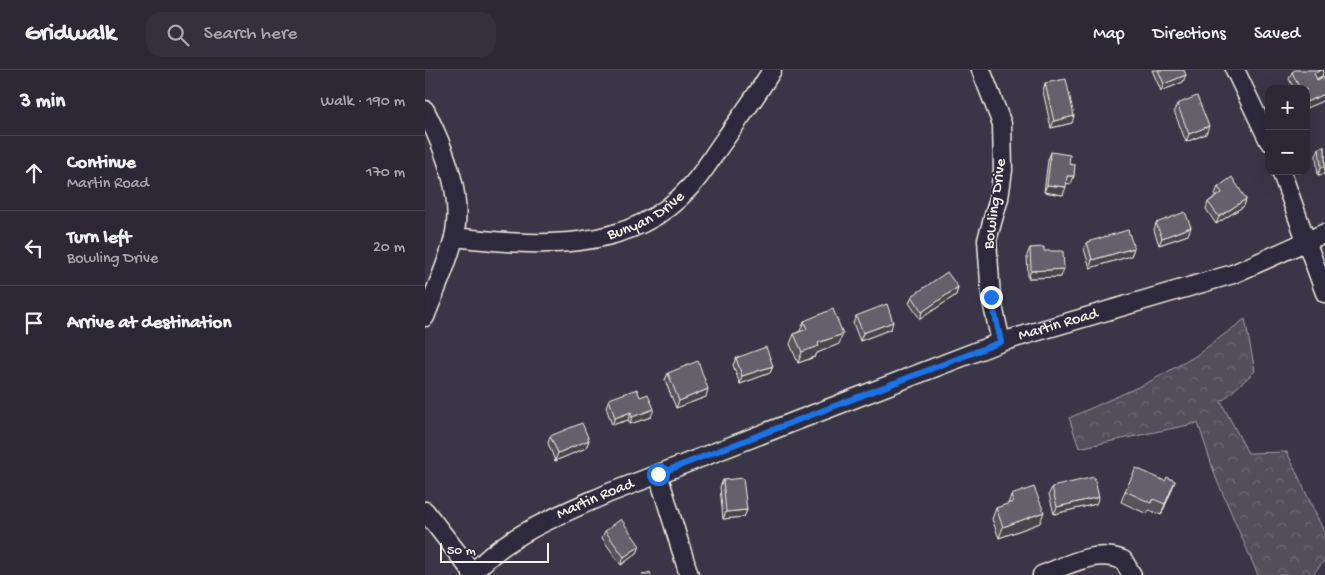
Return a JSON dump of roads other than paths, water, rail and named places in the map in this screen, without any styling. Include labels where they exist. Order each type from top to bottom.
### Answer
[{"type":"street","name":"Bunyan Drive","points":[[454,237],[521,245],[580,242],[625,231],[667,209],[689,188],[772,70]]},
{"type":"street","name":"Bowling Drive","points":[[981,70],[1002,124],[1003,170],[999,198],[987,240],[991,297],[1001,342]]},
{"type":"street","points":[[1235,70],[1265,133]]},
{"type":"street","points":[[425,110],[438,136],[451,177],[457,215],[454,237],[425,317]]},
{"type":"street","points":[[1283,175],[1325,293]]},
{"type":"street","name":"Martin Road","points":[[472,574],[498,550],[550,519],[658,474],[1001,342],[1233,274],[1325,233]]},
{"type":"street","points":[[658,474],[689,575]]},
{"type":"street","points":[[425,512],[472,574]]},
{"type":"street","points":[[1042,575],[1089,557],[1113,556],[1123,560],[1132,575]]}]
